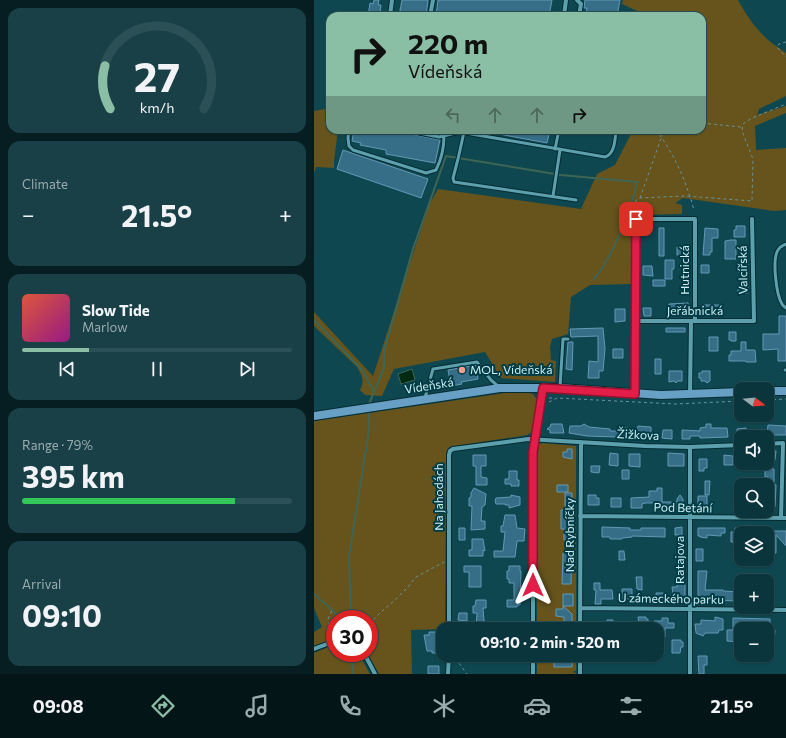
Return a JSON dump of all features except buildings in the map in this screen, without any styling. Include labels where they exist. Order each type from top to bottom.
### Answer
[{"type":"main road","name":"Vídeňská","points":[[314,416],[500,388],[560,388],[635,394],[734,392]]},
{"type":"main road","points":[[774,391],[786,391]]},
{"type":"street","points":[[390,12],[392,0]]},
{"type":"street","points":[[431,12],[433,0]]},
{"type":"street","points":[[564,12],[566,0]]},
{"type":"street","points":[[577,0],[581,4],[580,12]]},
{"type":"street","points":[[635,394],[636,219]]},
{"type":"street","name":"Hutnická","points":[[636,219],[695,219],[690,394]]},
{"type":"street","name":"Valcířská","points":[[752,219],[754,321]]},
{"type":"street","name":"Jeřábnická","points":[[635,321],[754,321]]},
{"type":"street","points":[[533,622],[533,452],[543,388]]},
{"type":"street","name":"Na Jahodách","points":[[449,622],[450,451],[453,449],[522,439],[534,439]]},
{"type":"street","name":"Žižkova","points":[[534,439],[645,446],[690,447],[734,445]]},
{"type":"street","name":"Nad Rybníčky","points":[[580,622],[581,442]]},
{"type":"street","points":[[774,444],[783,444],[784,518]]},
{"type":"street","name":"Ratajova","points":[[690,447],[690,674]]},
{"type":"street","name":"Pod Betání","points":[[580,516],[784,518]]},
{"type":"street","name":"U zámeckého parku","points":[[580,608],[786,610]]},
{"type":"street","points":[[314,649],[326,644]]},
{"type":"street","points":[[369,662],[375,674]]},
{"type":"street","points":[[448,674],[449,662]]},
{"type":"street","points":[[533,662],[533,674]]},
{"type":"street","points":[[580,662],[580,674]]},
{"type":"lane","points":[[348,134],[348,146],[353,150],[426,173],[436,170],[440,163],[444,136]]},
{"type":"lane","points":[[424,134],[439,137],[451,134]]},
{"type":"lane","points":[[462,134],[459,158],[453,178],[454,182],[576,200]]},
{"type":"lane","points":[[478,134],[605,158],[608,157],[613,150],[615,134]]},
{"type":"lane","points":[[555,149],[558,134]]},
{"type":"lane","points":[[553,196],[560,150]]},
{"type":"lane","points":[[786,244],[781,246],[775,258],[776,286],[781,304],[786,308]]},
{"type":"lane","points":[[560,388],[563,339],[568,339]]},
{"type":"lane","points":[[425,399],[433,369],[477,362],[491,380],[500,388]]},
{"type":"path","points":[[400,12],[402,0]]},
{"type":"path","points":[[786,42],[778,44],[777,47],[786,57]]},
{"type":"path","points":[[640,198],[691,197],[752,201],[753,159],[742,127],[745,122],[752,118],[786,104]]},
{"type":"path","points":[[706,123],[742,127]]},
{"type":"path","points":[[660,134],[681,171],[691,197],[694,210]]},
{"type":"path","points":[[636,219],[636,200],[640,198],[663,134]]},
{"type":"path","points":[[549,398],[675,404],[734,401]]},
{"type":"path","points":[[548,402],[557,398]]},
{"type":"path","points":[[774,400],[786,399]]},
{"type":"path","points":[[378,615],[404,592],[416,577],[449,559]]},
{"type":"path","points":[[458,662],[467,674]]},
{"type":"shaded area","points":[[623,0],[738,0],[758,29],[768,40],[786,53],[786,96],[759,109],[757,115],[786,106],[786,113],[755,126],[756,150],[786,148],[786,210],[774,211],[683,198],[675,203],[682,205],[682,214],[635,215],[636,213],[634,213],[632,284],[590,285],[571,297],[568,334],[552,339],[550,347],[551,360],[556,361],[555,382],[501,378],[485,352],[394,369],[382,396],[365,395],[360,390],[362,378],[357,367],[314,326],[314,312],[373,376],[429,205],[438,189],[581,209],[597,174],[615,165],[631,134],[706,134],[706,12],[639,12],[622,4]]},
{"type":"shaded area","points":[[326,109],[326,134],[337,134],[334,168],[316,167],[314,173],[314,111]]},
{"type":"shaded area","points":[[412,369],[415,380],[401,384],[398,374]]},
{"type":"shaded area","points":[[512,392],[530,393],[535,396],[537,400],[533,431],[527,435],[449,447],[446,454],[445,622],[436,622],[436,629],[411,630],[412,674],[379,674],[372,662],[378,662],[378,610],[326,610],[326,641],[314,646],[314,632],[322,627],[314,608],[314,421]]},
{"type":"shaded area","points":[[543,443],[576,446],[576,622],[571,622],[572,614],[562,609],[556,609],[556,615],[564,617],[565,622],[537,622],[536,447]],"holes":[[[565,508],[572,508],[572,518],[570,518],[570,523],[563,523]],[[562,572],[572,572],[571,584],[563,584]]]},
{"type":"shaded area","points":[[326,648],[326,662],[363,662],[370,674],[314,674],[314,653]]},
{"type":"shaded area","points":[[537,662],[554,662],[554,667],[572,667],[572,662],[576,662],[576,671],[573,672],[576,674],[537,674]]},
{"type":"waterway","points":[[369,404],[384,368],[384,351],[413,249],[446,156],[561,175],[637,182],[626,219],[620,233],[608,258],[594,279]]},
{"type":"waterway","points":[[314,320],[363,371],[374,392]]},
{"type":"waterway","points":[[351,610],[349,557],[369,430],[369,413]]},
{"type":"waterway","points":[[314,594],[332,610]]},
{"type":"waterway","points":[[352,662],[353,674]]},
{"type":"place","name":"MOL, Vídeňská","points":[[462,370]]},
{"type":"route","points":[[533,585],[533,452],[543,388],[635,394],[636,219]]}]
